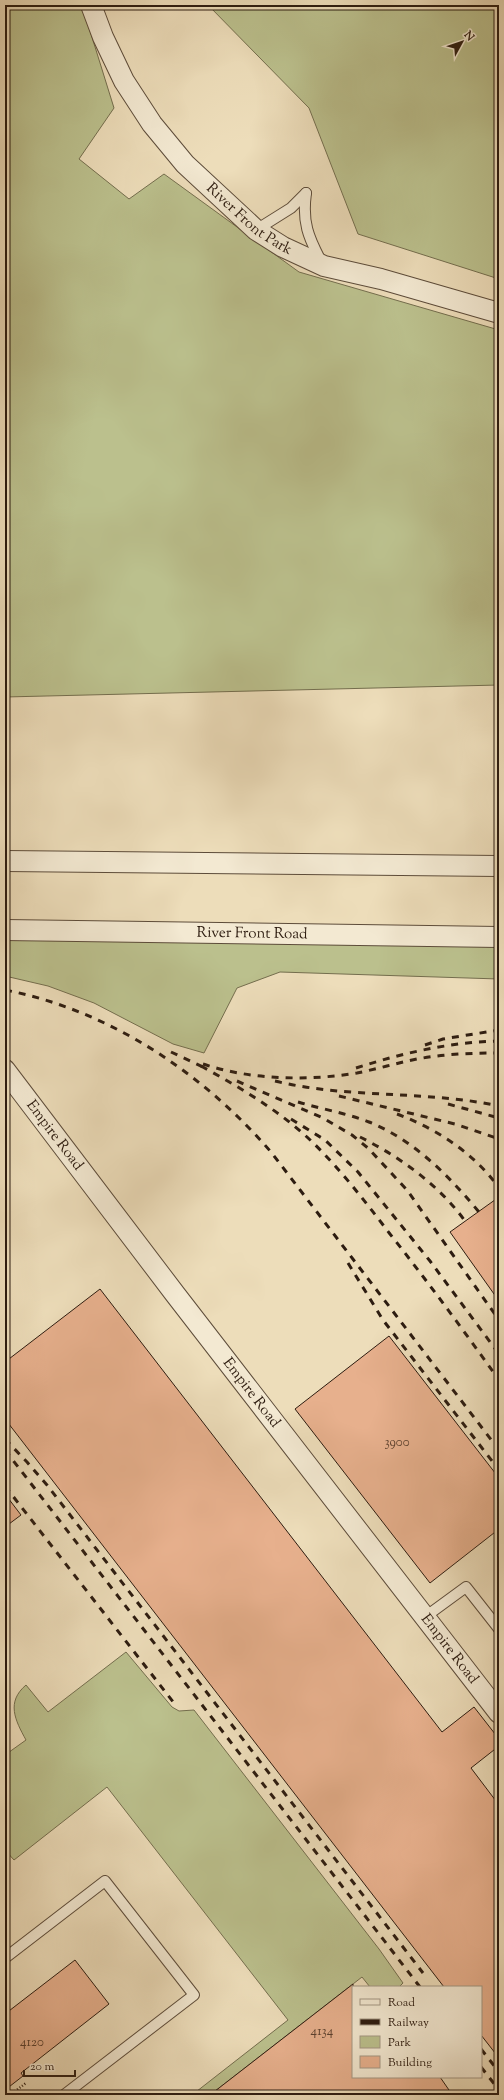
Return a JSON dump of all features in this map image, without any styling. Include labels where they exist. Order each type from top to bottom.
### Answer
[{"type":"street","name":"River Front Park","points":[[91,5],[103,37],[124,81],[152,124],[185,164],[256,230],[284,247],[324,266],[381,279],[499,313]]},
{"type":"street","points":[[5,861],[499,866]]},
{"type":"street","name":"River Front Road","points":[[5,930],[499,936]]},
{"type":"street","name":"Empire Road","points":[[5,1070],[175,1294],[499,1713]]},
{"type":"lane","points":[[256,230],[291,208],[306,193],[304,220],[314,248],[324,266]]},
{"type":"lane","points":[[425,1617],[466,1587],[499,1629]]},
{"type":"lane","points":[[5,1958],[105,1881],[194,1995],[64,2095]]},
{"type":"path","points":[[10,2095],[26,2083]]},
{"type":"green space","points":[[5,5],[82,5],[114,108],[79,159],[129,199],[164,174],[299,272],[499,330],[499,685],[5,697]]},
{"type":"green space","points":[[208,5],[499,5],[499,279],[358,234],[309,108]]},
{"type":"green space","points":[[5,939],[499,945],[499,979],[280,972],[237,988],[204,1053],[173,1044],[94,1003],[48,986],[5,976]]},
{"type":"green space","points":[[126,1652],[172,1707],[179,1711],[194,1710],[379,1949],[403,1983],[400,1986],[369,1986],[362,1977],[210,2095],[192,2095],[288,2020],[107,1787],[14,1860],[5,1850],[5,1755],[26,1740],[14,1711],[16,1698],[20,1691],[26,1685],[48,1712]]},
{"type":"building","points":[[499,1197],[499,1301],[450,1232]]},
{"type":"building","points":[[100,1289],[442,1732],[474,1707],[499,1739],[499,1746],[471,1768],[499,1805],[499,2058],[482,2036],[482,1986],[443,1986],[5,1419],[5,1362]]},
{"type":"building","points":[[389,1336],[499,1478],[499,1529],[430,1583],[295,1409]]},
{"type":"building","points":[[5,1494],[21,1515],[5,1527]]},
{"type":"building","points":[[75,1960],[109,2004],[21,2073],[23,2076],[5,2090],[5,2014]]},
{"type":"building","points":[[353,1984],[352,2078],[441,2078],[449,2090],[442,2095],[210,2095]]},
{"type":"railway","points":[[5,990],[44,999],[117,1029],[152,1049],[184,1071],[215,1096],[244,1123],[271,1152],[499,1450]]},
{"type":"railway","points":[[425,1045],[443,1039],[499,1030]]},
{"type":"railway","points":[[356,1068],[427,1049],[499,1041]]},
{"type":"railway","points":[[171,1052],[205,1068]]},
{"type":"railway","points":[[203,1064],[260,1076],[300,1078],[339,1076],[427,1057],[458,1054],[499,1053]]},
{"type":"railway","points":[[201,1066],[243,1090],[295,1126],[340,1171],[418,1270],[499,1380]]},
{"type":"railway","points":[[237,1081],[323,1118],[352,1135],[368,1148],[407,1190],[499,1320]]},
{"type":"railway","points":[[275,1081],[303,1087],[358,1093],[443,1098],[499,1106]]},
{"type":"railway","points":[[339,1096],[455,1124],[499,1139]]},
{"type":"railway","points":[[298,1102],[369,1122],[401,1139],[416,1149],[443,1172],[479,1212]]},
{"type":"railway","points":[[448,1104],[499,1118]]},
{"type":"railway","points":[[397,1114],[426,1127],[454,1144],[478,1164],[499,1188]]},
{"type":"railway","points":[[291,1119],[325,1140],[358,1172],[430,1261],[499,1354]]},
{"type":"railway","points":[[360,1137],[390,1154],[418,1173],[455,1208],[465,1221]]},
{"type":"railway","points":[[348,1263],[383,1320],[499,1470]]},
{"type":"railway","points":[[5,1439],[47,1485],[423,1973]]},
{"type":"railway","points":[[5,1450],[419,1986]]},
{"type":"railway","points":[[5,1486],[174,1703]]},
{"type":"railway","points":[[482,2050],[499,2072]]},
{"type":"railway","points":[[482,2068],[499,2090]]}]
